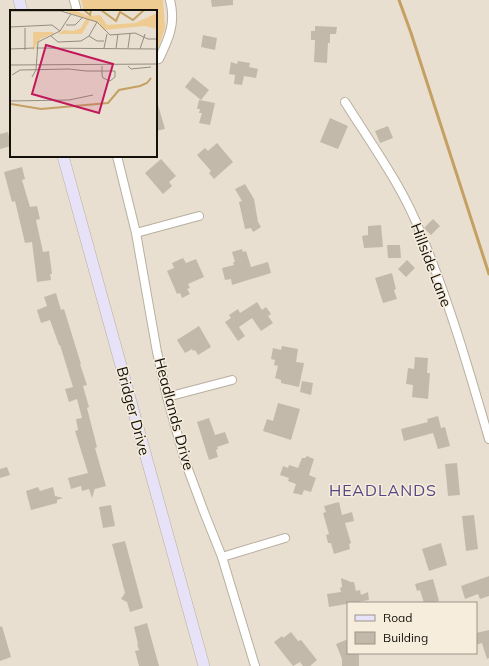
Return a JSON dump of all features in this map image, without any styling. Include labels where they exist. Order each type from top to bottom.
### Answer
[{"type":"main road","points":[[19,0],[22,10]]},
{"type":"main road","name":"Bridger Drive","points":[[63,157],[204,666]]},
{"type":"street","points":[[74,0],[77,10]]},
{"type":"street","points":[[157,59],[170,36],[173,11],[170,0]]},
{"type":"street","name":"Hillside Lane","points":[[345,102],[403,196],[421,233],[451,317],[489,439]]},
{"type":"street","name":"Headlands Drive","points":[[118,157],[136,233],[157,352],[167,398],[185,461],[222,557],[255,666]]},
{"type":"street","points":[[136,233],[200,216]]},
{"type":"street","points":[[167,398],[232,380]]},
{"type":"street","points":[[222,557],[285,538]]},
{"type":"shaded area","points":[[81,0],[163,0],[165,28],[157,51],[157,10],[84,10]]},
{"type":"building","points":[[211,0],[233,0],[233,5],[212,7]]},
{"type":"building","points":[[315,26],[337,27],[336,34],[330,34],[327,63],[314,62],[315,40],[311,40],[311,31],[315,31]]},
{"type":"building","points":[[203,35],[217,38],[215,50],[201,47]]},
{"type":"building","points":[[238,61],[250,63],[249,67],[258,69],[256,78],[244,76],[242,85],[234,84],[235,75],[229,74],[231,62],[237,64]]},
{"type":"building","points":[[193,77],[209,90],[201,100],[185,87]]},
{"type":"building","points":[[199,100],[215,103],[210,125],[199,123],[202,113],[199,113],[200,109],[197,109]]},
{"type":"building","points":[[157,105],[158,105],[165,129],[157,131]]},
{"type":"building","points":[[330,118],[348,126],[338,149],[320,142]]},
{"type":"building","points":[[388,126],[393,138],[380,143],[375,131]]},
{"type":"building","points":[[8,132],[10,146],[0,149],[0,134]]},
{"type":"building","points":[[217,143],[233,162],[214,179],[209,173],[211,171],[197,155],[205,148],[208,151]]},
{"type":"building","points":[[161,159],[176,176],[169,182],[172,186],[163,194],[145,173]]},
{"type":"building","points":[[22,167],[25,179],[22,180],[30,207],[37,206],[40,219],[36,220],[43,252],[49,251],[52,274],[50,274],[51,280],[37,282],[32,242],[25,243],[15,201],[12,202],[4,172]]},
{"type":"building","points":[[245,184],[254,199],[258,222],[261,227],[253,232],[251,228],[245,229],[239,202],[242,201],[235,189]]},
{"type":"building","points":[[433,219],[440,226],[431,235],[424,228]]},
{"type":"building","points":[[381,225],[383,247],[364,248],[362,236],[368,235],[368,226]]},
{"type":"building","points":[[387,245],[400,245],[401,258],[388,258]]},
{"type":"building","points":[[242,249],[243,252],[246,251],[251,267],[268,262],[271,273],[232,285],[231,279],[225,280],[222,268],[234,265],[233,262],[235,262],[232,252]]},
{"type":"building","points":[[183,258],[186,263],[196,259],[204,277],[188,284],[190,288],[187,289],[190,294],[182,298],[180,293],[177,294],[167,271],[174,268],[172,263]]},
{"type":"building","points":[[407,260],[415,268],[406,277],[398,269]]},
{"type":"building","points":[[392,273],[396,289],[394,290],[397,299],[383,303],[375,278]]},
{"type":"building","points":[[56,293],[61,310],[64,309],[87,385],[83,386],[89,407],[87,408],[97,447],[95,448],[106,486],[95,488],[92,498],[89,489],[82,491],[81,486],[71,489],[68,478],[88,473],[75,431],[78,430],[76,419],[82,418],[77,399],[69,402],[65,389],[73,387],[60,345],[50,320],[41,323],[37,310],[47,306],[44,297]]},
{"type":"building","points":[[257,302],[262,310],[266,307],[271,314],[268,316],[273,323],[261,331],[252,318],[239,327],[245,336],[238,341],[225,322],[231,318],[229,315],[238,309],[240,313]]},
{"type":"building","points":[[199,326],[211,347],[198,355],[195,350],[193,351],[192,349],[185,353],[177,340]]},
{"type":"building","points":[[282,346],[298,349],[296,362],[304,363],[299,387],[281,383],[281,380],[275,378],[278,366],[274,365],[275,360],[271,359],[273,348],[281,350]]},
{"type":"building","points":[[415,357],[428,358],[427,373],[430,373],[428,399],[412,397],[413,385],[406,384],[408,368],[414,369]]},
{"type":"building","points":[[302,381],[313,383],[311,395],[300,392]]},
{"type":"building","points":[[278,403],[300,409],[291,440],[263,431],[267,419],[273,421]]},
{"type":"building","points":[[438,416],[441,428],[445,427],[450,446],[438,449],[433,433],[404,441],[401,429],[428,422],[427,419]]},
{"type":"building","points":[[209,418],[215,435],[225,432],[229,443],[217,447],[218,449],[216,450],[218,457],[209,460],[197,422]]},
{"type":"building","points":[[307,456],[314,459],[309,475],[316,478],[311,492],[304,490],[302,495],[293,493],[296,484],[288,481],[289,478],[280,475],[283,466],[288,468],[289,465],[298,468],[302,458]]},
{"type":"building","points":[[457,463],[460,495],[448,496],[445,464]]},
{"type":"building","points":[[7,467],[10,475],[0,478],[0,469]]},
{"type":"building","points":[[38,487],[40,491],[53,487],[55,496],[63,498],[57,500],[57,503],[31,510],[26,491]]},
{"type":"building","points":[[339,502],[342,515],[352,512],[354,521],[345,523],[351,543],[349,544],[350,549],[334,554],[331,543],[328,543],[326,535],[329,534],[323,513],[326,512],[324,506]]},
{"type":"building","points":[[111,505],[115,526],[103,528],[99,507]]},
{"type":"building","points":[[474,515],[478,549],[466,551],[462,516]]},
{"type":"building","points":[[125,541],[143,608],[130,612],[127,602],[121,599],[125,593],[112,544]]},
{"type":"building","points":[[441,543],[447,565],[429,571],[422,549]]},
{"type":"building","points":[[489,576],[489,596],[480,599],[478,594],[465,599],[461,586]]},
{"type":"building","points":[[341,578],[354,582],[356,591],[360,590],[361,595],[368,592],[369,600],[347,602],[347,604],[329,607],[327,594],[341,592],[340,588],[342,587]]},
{"type":"building","points":[[433,579],[439,601],[424,602],[420,590],[417,591],[415,584]]},
{"type":"building","points":[[147,623],[159,666],[139,666],[135,651],[139,650],[134,627]]},
{"type":"building","points":[[2,626],[11,657],[0,661],[0,627]]},
{"type":"building","points":[[489,630],[489,658],[487,659],[482,643],[477,645],[477,633]]},
{"type":"building","points":[[291,632],[298,641],[301,640],[317,660],[310,666],[303,666],[300,662],[293,666],[274,642]]},
{"type":"building","points":[[347,639],[347,654],[359,654],[359,666],[342,666],[342,659],[336,644]]},
{"type":"waterway","points":[[399,0],[489,274]]},
{"type":"district","name":"HEADLANDS","points":[[383,490]]}]
